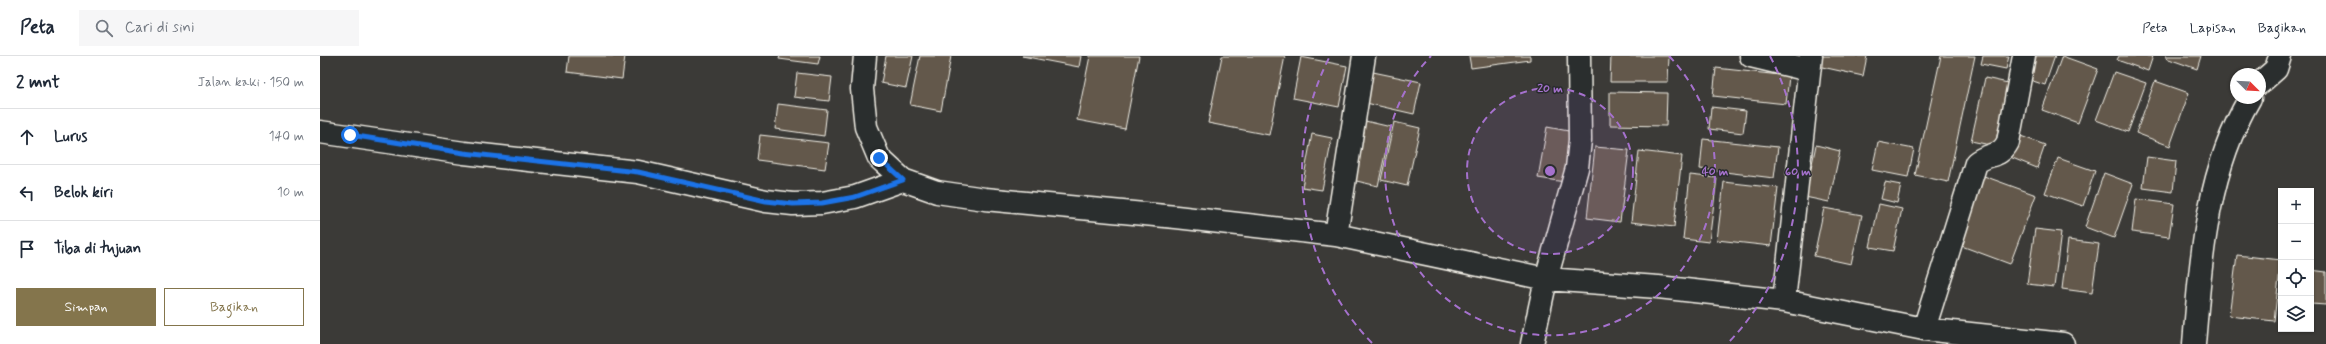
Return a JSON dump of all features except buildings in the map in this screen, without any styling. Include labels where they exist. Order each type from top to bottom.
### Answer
[{"type":"street","points":[[865,56],[862,89],[866,127],[879,158],[903,180],[937,192],[985,199],[1176,217],[1336,235],[1546,279],[1658,287],[1784,301],[1924,329],[2062,344]]},
{"type":"street","points":[[1336,235],[1364,56]]},
{"type":"street","points":[[1532,344],[1546,279],[1577,168],[1580,140],[1579,56]]},
{"type":"street","points":[[1752,56],[1810,63],[1784,301]]},
{"type":"street","points":[[1924,329],[1976,163],[1982,158],[1998,155],[2008,142],[2024,56]]},
{"type":"street","points":[[2266,78],[2276,69],[2280,56]]},
{"type":"street","points":[[2194,344],[2200,265],[2213,187],[2234,129],[2247,104]]},
{"type":"street","points":[[320,132],[464,153],[638,172],[766,201],[793,204],[822,203],[855,197],[903,180]]},
{"type":"route","points":[[350,135],[464,153],[638,172],[766,201],[793,204],[822,203],[855,197],[903,180],[879,158]]}]
